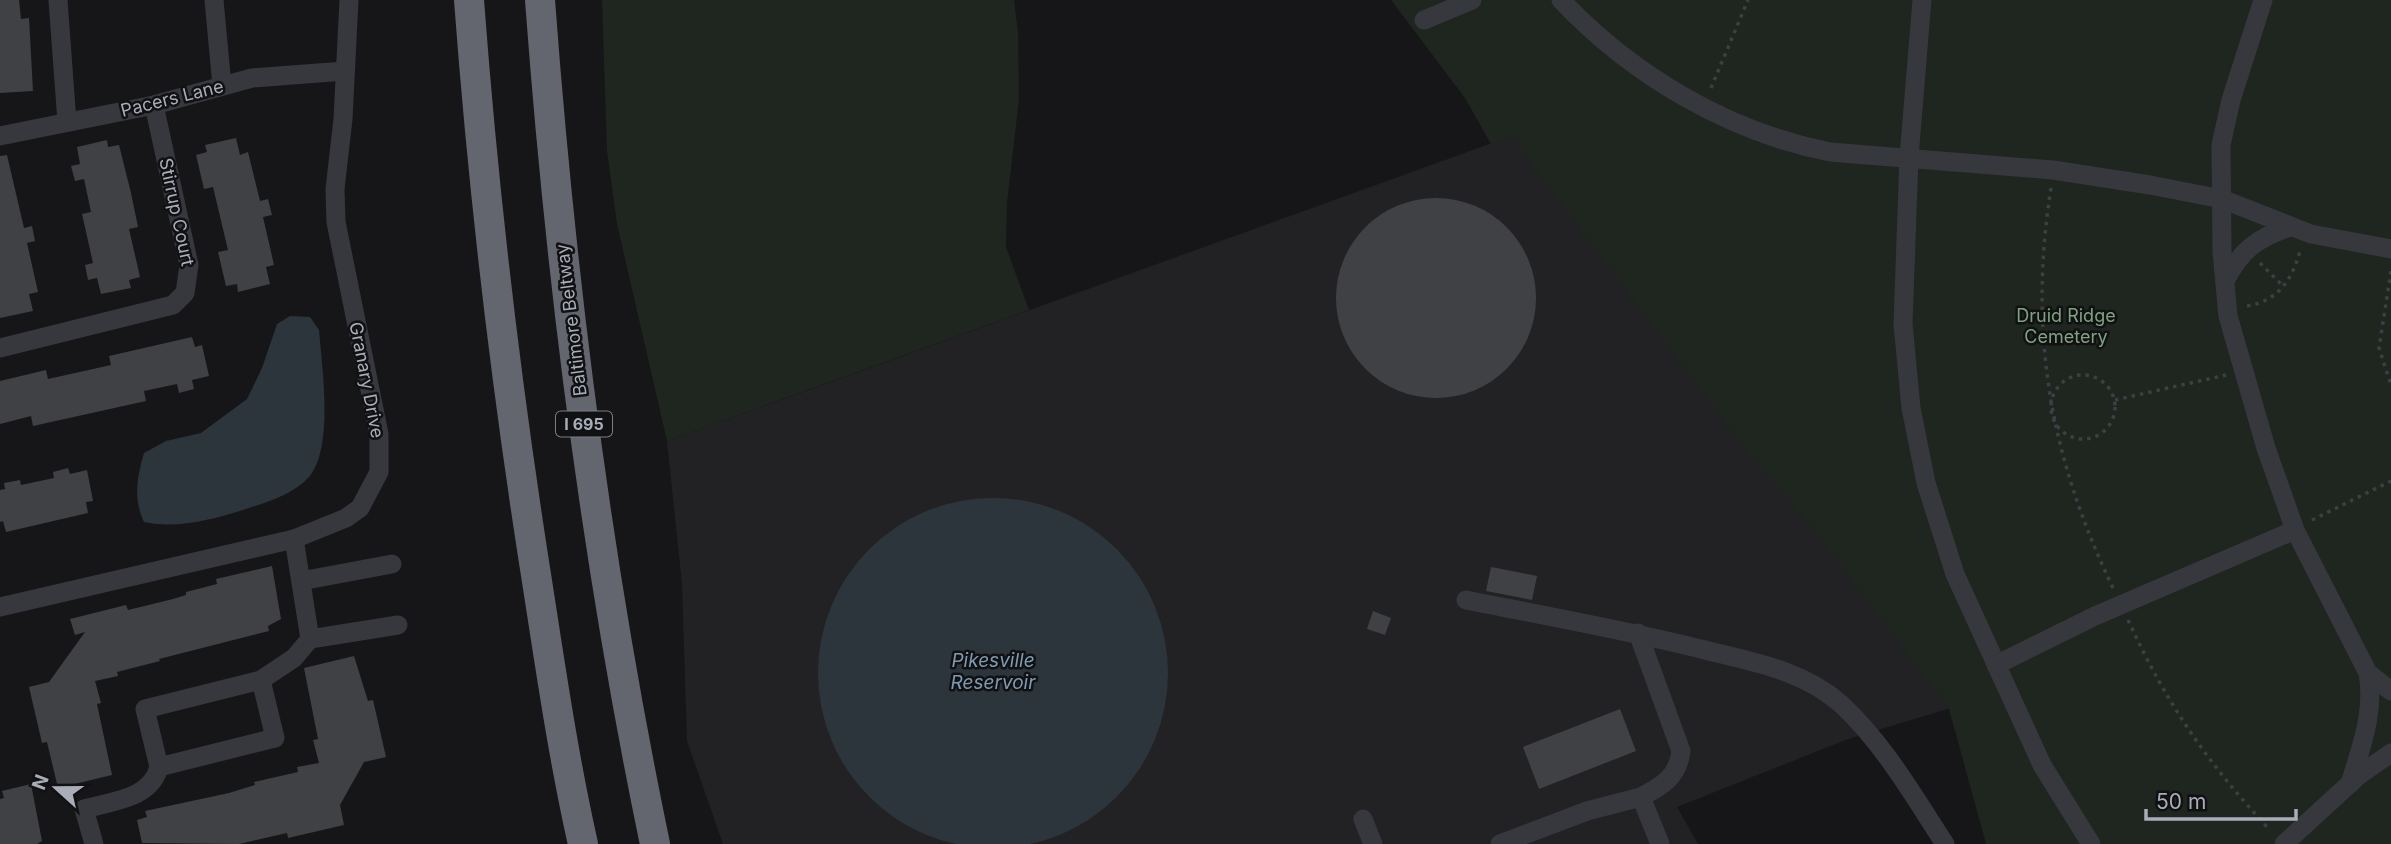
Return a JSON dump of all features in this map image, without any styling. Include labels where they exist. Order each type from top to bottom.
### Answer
[{"type":"highway","points":[[469,0],[479,126],[521,476],[551,668],[583,844]]},
{"type":"highway","name":"Baltimore Beltway","points":[[540,0],[565,277],[590,472],[620,654],[656,844]]},
{"type":"street","points":[[58,0],[67,122]]},
{"type":"street","points":[[214,0],[222,86]]},
{"type":"street","name":"Granary Drive","points":[[0,607],[294,539],[346,518],[360,508],[374,485],[381,456],[336,222],[335,190],[349,0]]},
{"type":"street","points":[[1424,20],[1472,0]]},
{"type":"street","points":[[1560,0],[1591,32],[1626,59],[1702,105],[1752,130],[1800,146],[1830,152],[2053,170],[2222,199],[2297,229],[2391,249]]},
{"type":"street","points":[[1922,0],[1909,157],[1903,324],[1911,408],[1926,483],[1955,574],[1996,665],[2047,774],[2091,844]]},
{"type":"street","points":[[2263,0],[2224,124],[2221,145],[2227,306],[2243,371],[2295,530],[2368,673],[2371,690],[2368,720],[2350,784]]},
{"type":"street","name":"Pacers Lane","points":[[0,136],[154,105],[252,78],[345,71]]},
{"type":"street","name":"Stirrup Court","points":[[0,348],[173,305],[185,293],[189,265],[154,105]]},
{"type":"street","points":[[2225,282],[2238,257],[2247,250],[2276,232],[2297,229]]},
{"type":"street","points":[[1996,665],[2121,605],[2295,530]]},
{"type":"street","points":[[294,539],[310,639]]},
{"type":"street","points":[[301,581],[392,564]]},
{"type":"street","points":[[1466,600],[1638,633],[1791,673],[1839,703],[1885,752],[1945,844]]},
{"type":"street","points":[[94,844],[83,809],[139,793],[156,779],[159,767],[145,709],[261,680],[294,659],[310,639],[398,625]]},
{"type":"street","points":[[1500,844],[1587,811],[1641,797],[1663,786],[1673,776],[1679,765],[1681,751],[1638,633]]},
{"type":"street","points":[[2368,673],[2391,691]]},
{"type":"street","points":[[159,767],[275,738],[261,680]]},
{"type":"street","points":[[2279,839],[2305,822],[2391,753]]},
{"type":"street","points":[[1641,797],[1660,844]]},
{"type":"street","points":[[1363,819],[1373,844]]},
{"type":"path","points":[[1702,105],[1718,76],[1748,0]]},
{"type":"path","points":[[2053,170],[2041,325],[2051,413],[2078,508],[2165,696],[2187,731],[2279,839]]},
{"type":"path","points":[[2227,306],[2261,304],[2284,287],[2296,265],[2297,229]]},
{"type":"path","points":[[2247,250],[2284,287]]},
{"type":"path","points":[[2391,271],[2379,348],[2391,385]]},
{"type":"path","points":[[2115,400],[2243,371]]},
{"type":"path","points":[[2085,374],[2101,379],[2110,388],[2115,400],[2112,422],[2093,438],[2079,439],[2065,434],[2051,413],[2053,394],[2062,382],[2072,376],[2085,374]]},
{"type":"path","points":[[2295,530],[2334,507],[2391,481]]},
{"type":"shaded area","points":[[1542,125],[1961,705],[1848,739],[1677,807],[1698,844],[723,844],[687,741],[682,584],[667,441]]},
{"type":"green space","points":[[602,0],[1014,0],[1018,33],[1019,99],[1007,203],[1006,247],[1029,310],[667,441],[617,224],[607,151]]},
{"type":"green space","name":"Druid Ridge Cemetery","points":[[1391,0],[2391,0],[2391,844],[1986,844],[1949,709],[1798,510],[1756,464],[1511,137],[1491,144],[1465,98]]},
{"type":"water","points":[[290,316],[310,317],[319,330],[324,385],[324,427],[317,464],[309,477],[278,498],[219,517],[181,524],[144,522],[138,505],[137,488],[144,453],[166,441],[201,433],[247,399],[262,368],[277,324]]},
{"type":"water","name":"Pikesville Reservoir","points":[[993,498],[1027,501],[1060,511],[1090,528],[1117,549],[1138,576],[1155,606],[1165,639],[1168,673],[1165,707],[1155,740],[1138,770],[1117,797],[1090,818],[1060,835],[1027,845],[993,848],[959,845],[926,835],[896,818],[869,797],[848,770],[831,740],[821,707],[818,673],[821,639],[831,606],[848,576],[869,549],[896,528],[926,511],[959,501]]},
{"type":"building","points":[[0,0],[19,0],[21,19],[29,18],[33,91],[0,93]]},
{"type":"building","points":[[236,138],[240,155],[248,152],[260,201],[268,199],[272,215],[263,217],[274,265],[266,267],[270,284],[238,292],[237,284],[226,286],[218,252],[228,250],[213,187],[204,189],[196,155],[207,152],[205,145]]},
{"type":"building","points":[[107,140],[108,147],[119,145],[131,193],[138,227],[129,229],[140,277],[129,280],[131,288],[101,294],[97,278],[88,280],[85,265],[93,263],[82,214],[91,212],[84,179],[75,181],[71,166],[80,164],[77,147]]},
{"type":"building","points":[[7,155],[24,228],[32,226],[35,241],[27,243],[38,292],[29,294],[33,311],[0,318],[0,156]]},
{"type":"building","points":[[1436,198],[1474,205],[1507,227],[1529,260],[1536,298],[1529,336],[1507,369],[1474,391],[1436,398],[1398,391],[1365,369],[1343,336],[1336,298],[1343,260],[1365,227],[1398,205]]},
{"type":"building","points":[[192,337],[195,347],[202,345],[209,376],[192,380],[194,389],[179,393],[177,384],[144,391],[146,401],[33,426],[31,416],[0,424],[0,381],[46,370],[48,379],[111,365],[109,356]]},
{"type":"building","points":[[68,468],[70,474],[87,470],[93,501],[86,502],[88,513],[6,532],[3,521],[0,522],[0,490],[5,489],[4,483],[20,480],[21,485],[54,478],[53,472]]},
{"type":"building","points":[[272,566],[281,619],[268,626],[269,631],[159,659],[160,661],[117,672],[118,676],[95,681],[101,703],[97,704],[112,775],[58,788],[47,742],[42,743],[29,687],[49,682],[85,632],[75,635],[70,619],[126,605],[128,610],[173,599],[186,595],[186,592],[217,584],[216,579]]},
{"type":"building","points":[[1491,567],[1537,576],[1532,600],[1486,591]]},
{"type":"building","points":[[1373,611],[1391,618],[1385,635],[1367,629]]},
{"type":"building","points":[[354,656],[368,701],[373,700],[386,757],[364,762],[340,805],[344,825],[288,838],[287,833],[239,844],[142,843],[137,820],[147,817],[145,811],[229,793],[255,785],[254,782],[298,772],[297,767],[319,763],[313,740],[318,739],[304,668]]},
{"type":"building","points":[[1620,709],[1636,751],[1539,789],[1523,747]]},
{"type":"building","points":[[31,784],[42,841],[37,844],[0,844],[0,799],[4,798],[2,791]]}]
